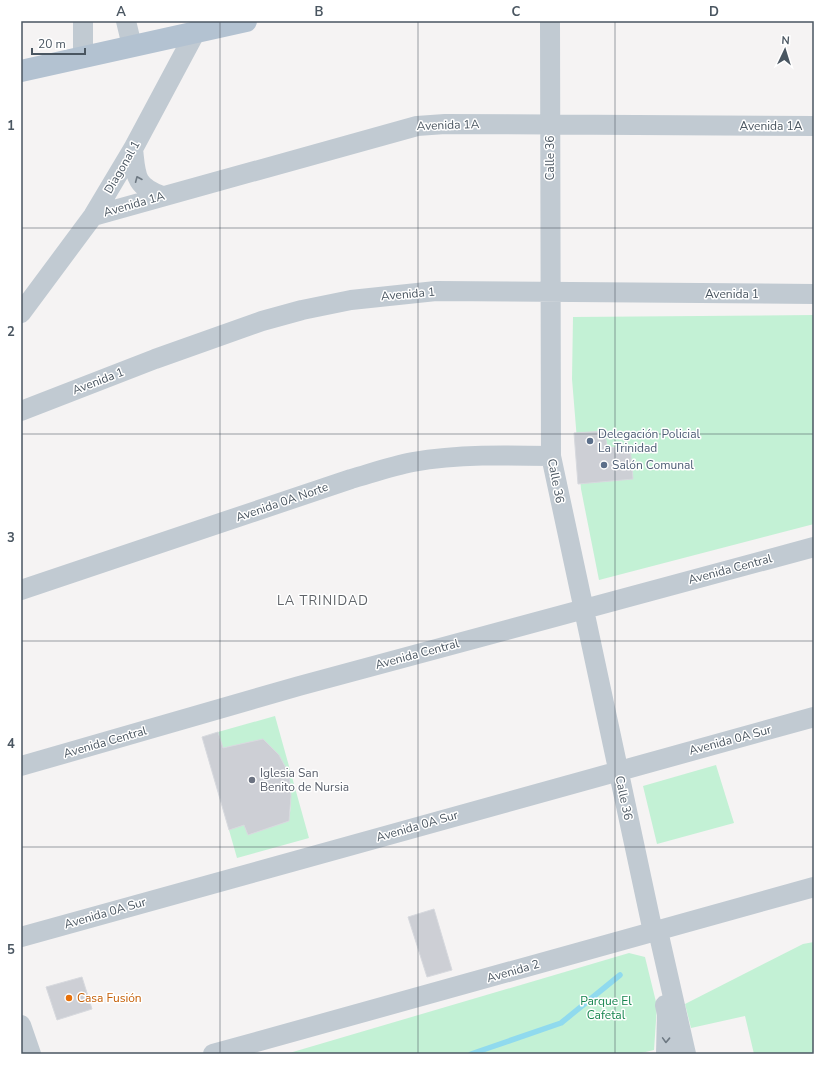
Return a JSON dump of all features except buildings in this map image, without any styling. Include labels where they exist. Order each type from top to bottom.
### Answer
[{"type":"main road","points":[[21,71],[246,21]]},
{"type":"street","points":[[83,21],[83,57]]},
{"type":"street","points":[[126,21],[132,46]]},
{"type":"street","name":"Calle 36","points":[[550,21],[551,456],[582,608],[653,932]]},
{"type":"street","name":"Diagonal 1","points":[[21,313],[93,216],[133,149],[195,33]]},
{"type":"street","name":"Avenida 1A","points":[[93,216],[417,126],[445,124],[550,124],[814,126]]},
{"type":"street","points":[[133,149],[135,170],[140,184],[145,189],[162,196]]},
{"type":"street","name":"Avenida 1","points":[[21,410],[155,359],[262,321],[325,304],[382,296],[436,291],[814,294]]},
{"type":"street","name":"Avenida 0A Norte","points":[[21,590],[351,479],[397,466],[426,460],[458,457],[551,456]]},
{"type":"street","name":"Avenida Central","points":[[21,766],[291,688],[582,608],[814,547]]},
{"type":"street","name":"Avenida 0A Sur","points":[[21,937],[618,770],[814,717]]},
{"type":"street","name":"Avenida 2","points":[[212,1054],[814,887]]},
{"type":"street","points":[[653,932],[667,1014],[666,1054]]},
{"type":"street","points":[[653,932],[686,1054]]},
{"type":"street","points":[[21,1026],[31,1054]]},
{"type":"green space","points":[[814,315],[814,524],[599,580],[581,489],[572,379],[573,317]]},
{"type":"green space","points":[[275,716],[309,838],[237,858],[229,830],[244,825],[248,835],[289,821],[291,797],[290,786],[285,767],[280,758],[263,739],[223,748],[218,732]]},
{"type":"green space","points":[[716,765],[734,823],[657,844],[643,786]]},
{"type":"green space","points":[[814,942],[814,1054],[754,1054],[745,1016],[691,1028],[685,1004],[803,944]]},
{"type":"green space","name":"Parque El Cafetal","points":[[629,953],[645,957],[657,1006],[654,1050],[637,1054],[286,1054]]},
{"type":"waterway","points":[[471,1054],[561,1023],[620,975]]},
{"type":"place","name":"Delegación Policial La Trinidad","points":[[590,441]]},
{"type":"place","name":"Salón Comunal","points":[[604,465]]},
{"type":"place","name":"Iglesia San Benito de Nursia","points":[[252,780]]},
{"type":"place","name":"Casa Fusión","points":[[69,998]]},
{"type":"district","name":"LA TRINIDAD","points":[[323,601]]}]
